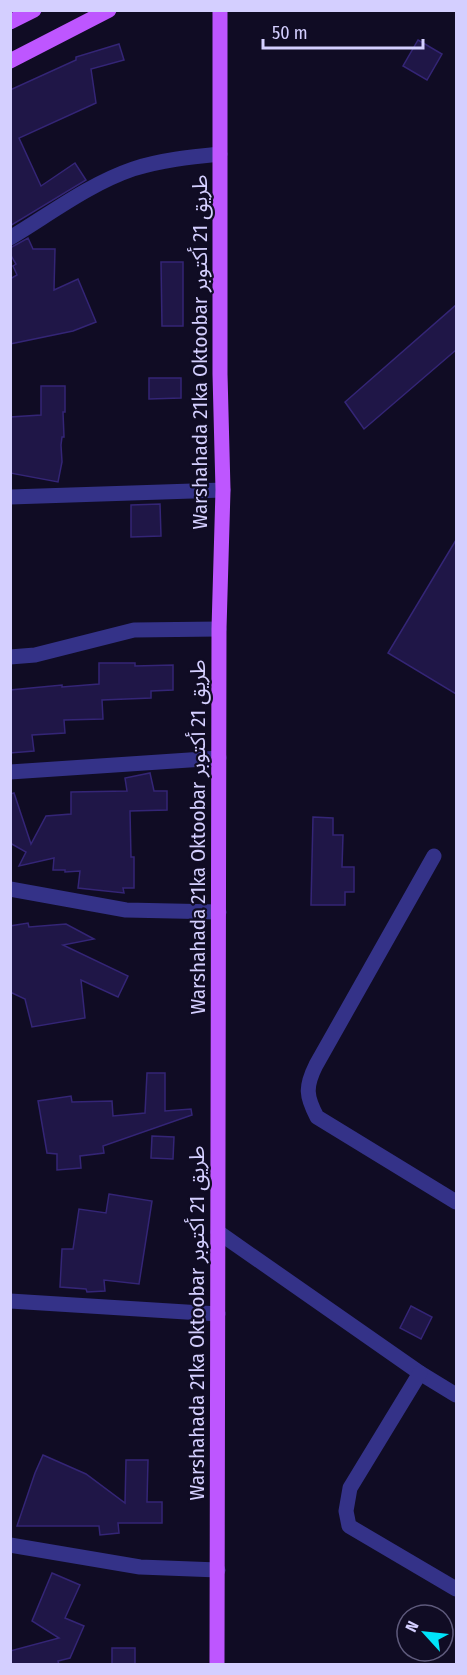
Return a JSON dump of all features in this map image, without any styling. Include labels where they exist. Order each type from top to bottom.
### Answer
[{"type":"main road","points":[[10,22],[34,10]]},
{"type":"main road","points":[[10,61],[110,10]]},
{"type":"main road","name":"Warshahada 21ka Oktoobar طريق 21 أكتوبر","points":[[218,1665],[219,629],[224,490],[220,374],[220,10]]},
{"type":"street","points":[[10,238],[97,185],[130,170],[174,158],[220,154]]},
{"type":"street","points":[[10,497],[224,490]]},
{"type":"street","points":[[10,657],[35,655],[135,630],[219,629]]},
{"type":"street","points":[[10,772],[219,758]]},
{"type":"street","points":[[434,856],[316,1065],[308,1082],[308,1091],[309,1101],[317,1117],[456,1202]]},
{"type":"street","points":[[10,889],[126,910],[219,912]]},
{"type":"street","points":[[218,1232],[420,1373],[456,1395]]},
{"type":"street","points":[[10,1301],[218,1314]]},
{"type":"street","points":[[420,1373],[350,1488],[346,1511],[349,1526],[456,1589]]},
{"type":"street","points":[[10,1545],[140,1567],[218,1570]]},
{"type":"building","points":[[418,40],[442,54],[427,80],[403,66]]},
{"type":"building","points":[[119,44],[124,60],[91,69],[96,103],[19,138],[41,186],[75,163],[86,180],[10,226],[10,90],[76,60],[76,57]]},
{"type":"building","points":[[28,238],[33,249],[55,249],[54,290],[78,279],[96,322],[73,331],[10,344],[10,279],[17,275],[10,248]]},
{"type":"building","points":[[161,262],[183,262],[183,326],[162,326]]},
{"type":"building","points":[[456,305],[456,350],[364,429],[345,402]]},
{"type":"building","points":[[149,378],[181,378],[181,398],[149,399]]},
{"type":"building","points":[[41,386],[65,386],[64,437],[62,437],[62,462],[58,482],[10,473],[10,417],[41,415]]},
{"type":"building","points":[[160,504],[161,536],[131,537],[131,505]]},
{"type":"building","points":[[456,540],[456,694],[388,653]]},
{"type":"building","points":[[99,663],[135,663],[135,666],[173,665],[173,690],[151,691],[151,698],[102,700],[103,719],[64,720],[65,733],[32,735],[34,751],[10,753],[10,690],[99,684]]},
{"type":"building","points":[[150,773],[154,791],[167,791],[167,810],[130,811],[134,888],[123,888],[124,893],[78,888],[80,871],[53,870],[54,858],[19,866],[26,852],[10,843],[10,794],[14,793],[31,844],[46,816],[71,814],[71,792],[127,791],[125,778]]},
{"type":"building","points":[[313,817],[333,818],[333,835],[343,835],[342,867],[354,867],[354,892],[345,892],[345,905],[311,905]]},
{"type":"building","points":[[28,923],[29,927],[66,924],[94,939],[63,945],[128,976],[118,997],[81,980],[85,1018],[32,1027],[25,999],[10,992],[10,926]]},
{"type":"building","points":[[147,1073],[165,1073],[165,1111],[191,1109],[192,1115],[103,1146],[104,1153],[80,1156],[81,1168],[57,1170],[57,1154],[47,1153],[38,1101],[71,1096],[72,1102],[112,1101],[113,1116],[145,1113]]},
{"type":"building","points":[[152,1136],[174,1137],[173,1159],[151,1158]]},
{"type":"building","points":[[109,1194],[152,1201],[139,1284],[104,1280],[105,1291],[87,1292],[86,1289],[60,1287],[62,1249],[73,1249],[79,1209],[106,1213]]},
{"type":"building","points":[[411,1306],[432,1317],[421,1339],[400,1328]]},
{"type":"building","points":[[43,1455],[86,1474],[125,1503],[126,1460],[148,1460],[147,1502],[162,1502],[162,1523],[118,1523],[119,1533],[100,1535],[99,1526],[17,1526]]},
{"type":"building","points":[[52,1573],[80,1585],[65,1618],[84,1626],[70,1658],[58,1661],[59,1665],[10,1665],[10,1651],[59,1638],[32,1621]]},
{"type":"building","points":[[112,1648],[135,1648],[135,1665],[112,1665]]}]
